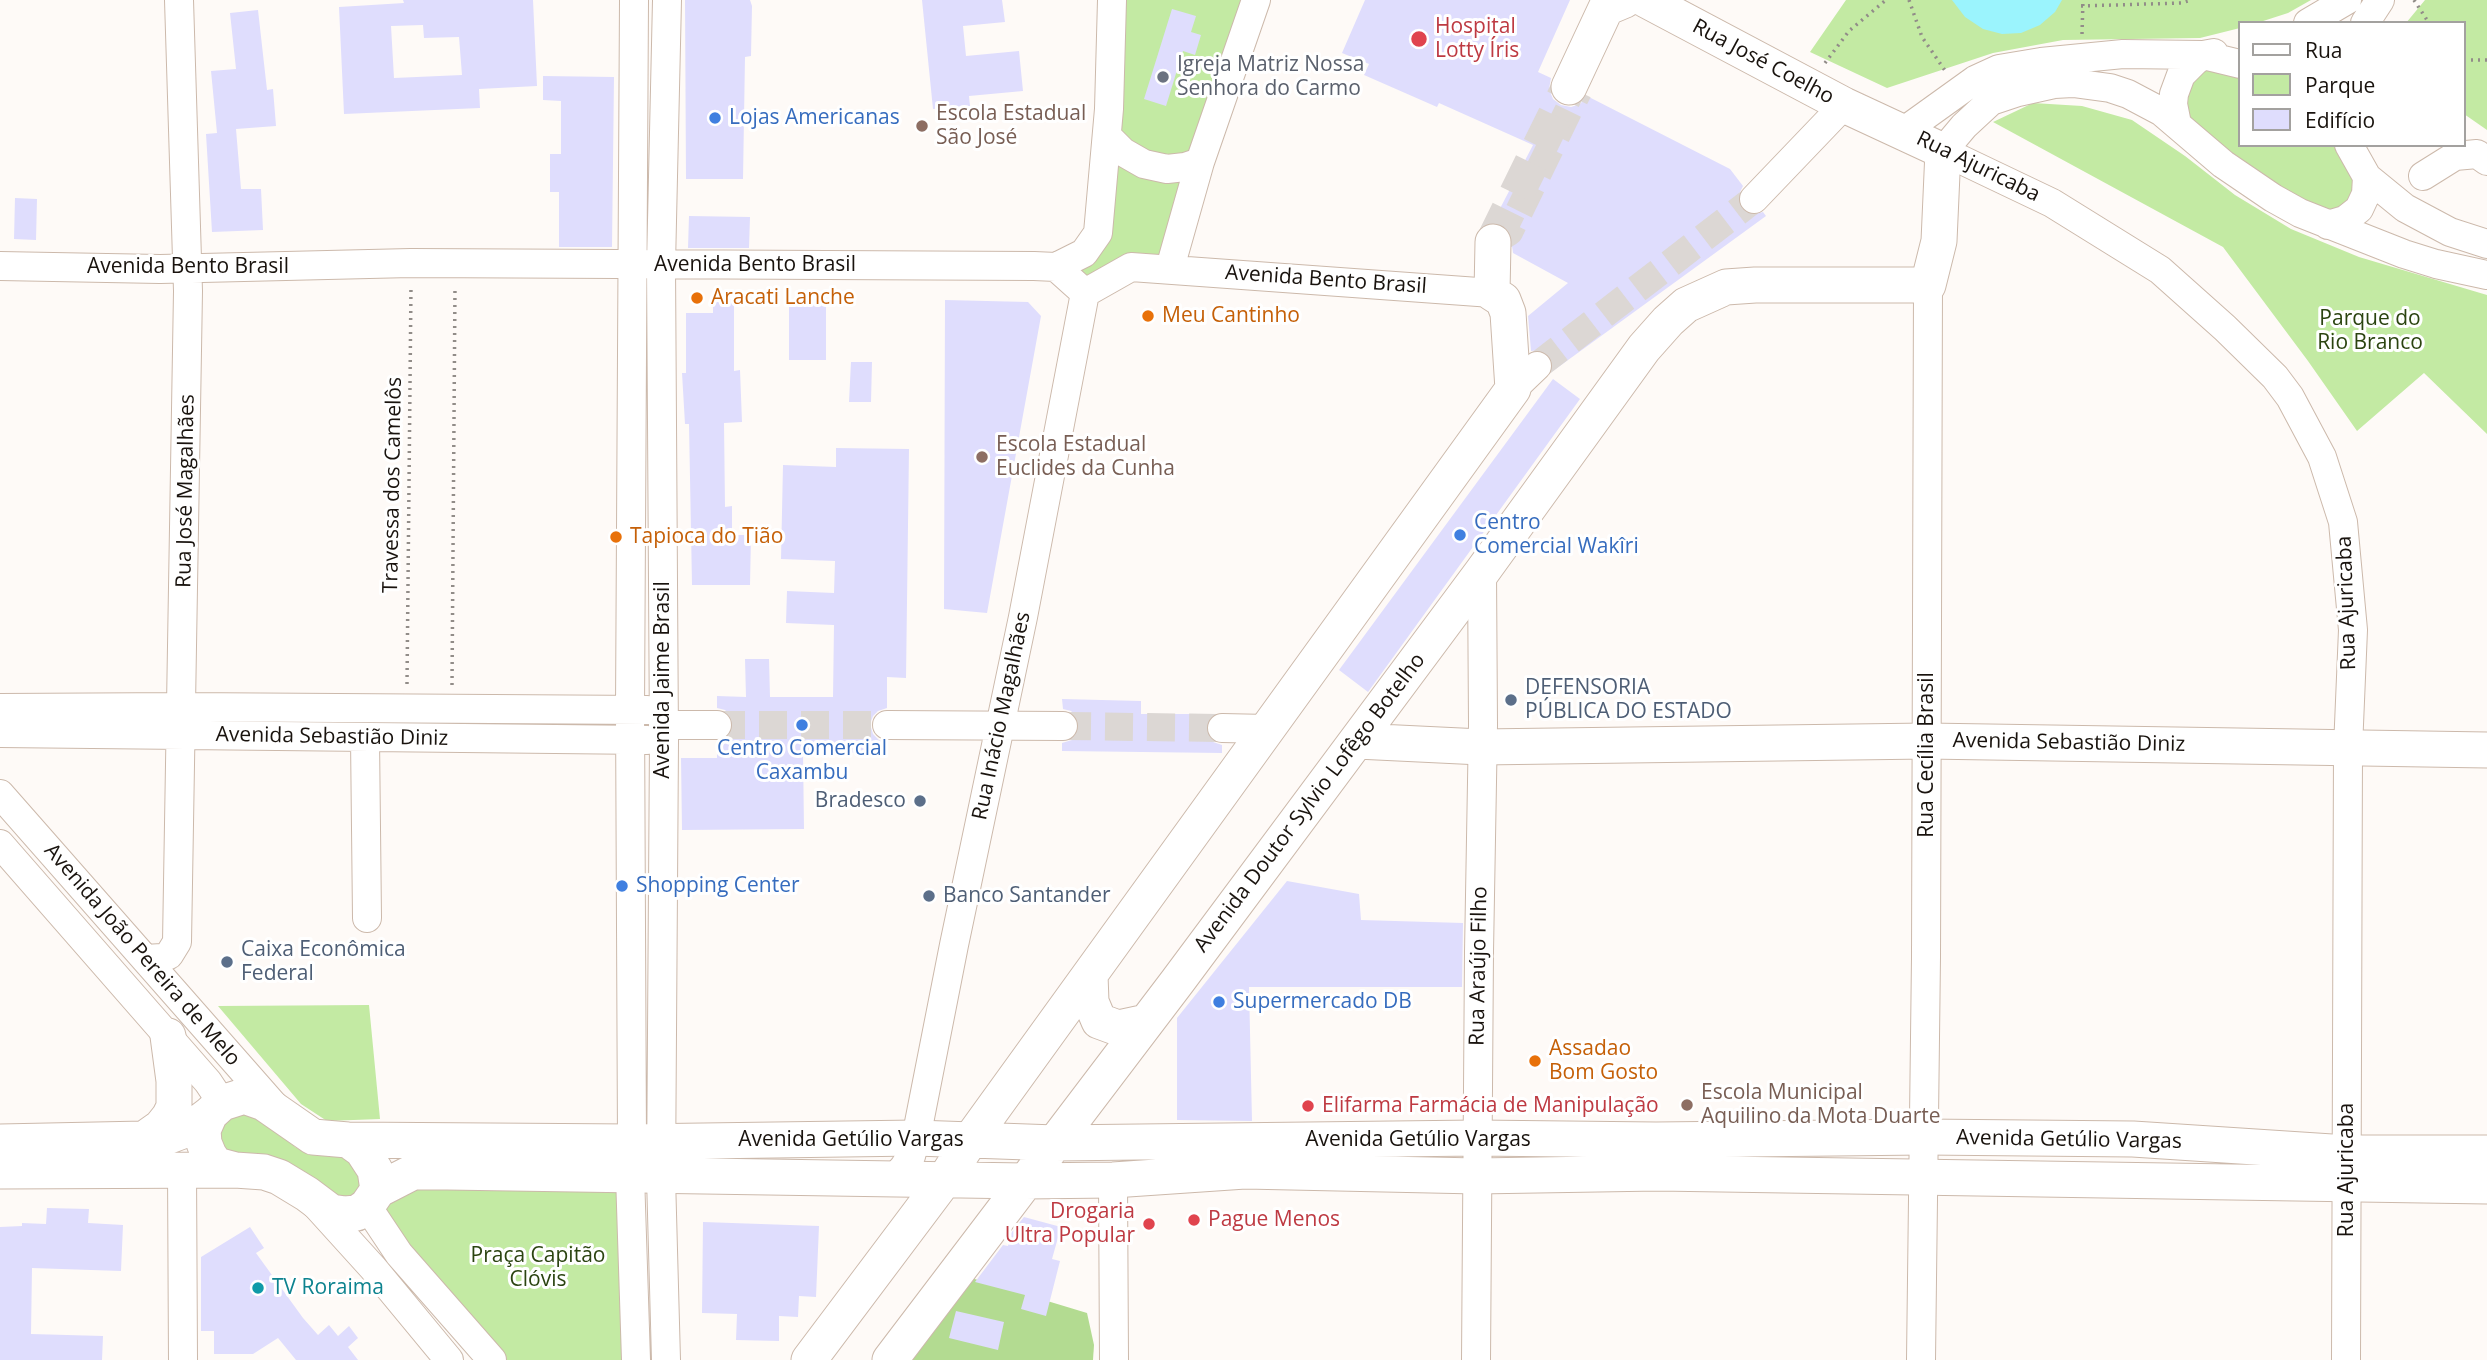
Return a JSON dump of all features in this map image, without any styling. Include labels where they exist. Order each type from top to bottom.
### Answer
[{"type":"main road","name":"Rua José Coelho","points":[[1620,2],[1844,104]]},
{"type":"main road","points":[[1574,89],[1620,2]]},
{"type":"main road","name":"Rua Ajuricaba","points":[[1844,104],[1943,150]]},
{"type":"main road","name":"Rua Cecília Brasil","points":[[1928,285],[1939,241],[1943,150]]},
{"type":"main road","points":[[809,1360],[945,1179],[971,1139],[1525,377],[1503,300],[1492,293],[1493,242]]},
{"type":"main road","name":"Avenida Doutor Sylvio Lofêgo Botelho","points":[[890,1360],[1365,730],[1644,348],[1668,321],[1686,305],[1726,287],[1928,285]]},
{"type":"main road","name":"Avenida Sebastião Diniz","points":[[2348,738],[2487,728]]},
{"type":"main road","name":"Avenida Sebastião Diniz","points":[[1365,730],[1482,736],[1927,732],[2348,738],[2487,750]]},
{"type":"main road","points":[[1090,975],[1091,1002],[1100,1020],[1118,1028],[1146,1022]]},
{"type":"main road","points":[[144,1139],[161,1127],[174,1107],[174,1081],[168,1037]]},
{"type":"main road","name":"Avenida Getúlio Vargas","points":[[216,1108],[244,1096],[264,1103],[313,1137],[646,1159],[889,1179],[1113,1181],[1245,1171],[1477,1176],[1658,1173],[1922,1177],[2347,1168],[2487,1153]]},
{"type":"main road","points":[[0,1142],[144,1139],[169,1136],[193,1127],[216,1108]]},
{"type":"main road","points":[[216,1108],[204,1130],[204,1143],[216,1165],[235,1170]]},
{"type":"main road","name":"Avenida Getúlio Vargas","points":[[235,1170],[264,1172],[307,1194],[331,1212],[345,1214],[357,1213],[398,1178],[414,1172],[646,1159],[916,1138],[1055,1143],[1924,1137],[2133,1139],[2487,1186]]},
{"type":"main road","points":[[348,1140],[362,1150],[375,1170],[372,1198]]},
{"type":"main road","points":[[0,1171],[235,1170]]},
{"type":"street","name":"Rua José Magalhães","points":[[145,959],[169,955],[177,942],[180,735],[183,707],[187,268],[179,0]]},
{"type":"street","name":"Avenida Jaime Brasil","points":[[634,0],[631,740],[646,1159],[666,1360]]},
{"type":"street","name":"Avenida Jaime Brasil","points":[[636,1360],[663,726],[661,265],[667,0]]},
{"type":"street","points":[[1098,233],[1084,253],[1056,267],[1085,293],[1131,267],[1110,254],[1103,246],[1098,233],[1108,137],[1112,0]]},
{"type":"street","points":[[1170,268],[1200,162],[1256,0]]},
{"type":"street","points":[[2311,21],[2347,0]]},
{"type":"street","points":[[2366,21],[2380,0]]},
{"type":"street","points":[[1904,131],[1975,80],[1999,69],[2084,57],[2203,55],[2238,48]]},
{"type":"street","points":[[2203,55],[2238,64]]},
{"type":"street","points":[[2178,124],[2174,104],[2177,84],[2188,67],[2203,55]]},
{"type":"street","points":[[1943,150],[1991,101],[2054,84],[2110,88],[2146,102],[2178,124],[2223,164],[2301,213],[2436,264],[2487,275]]},
{"type":"street","points":[[1754,199],[1844,104]]},
{"type":"street","points":[[1108,137],[1123,152],[1144,164],[1167,169],[1200,162]]},
{"type":"street","points":[[2349,147],[2367,177],[2395,201],[2426,221],[2487,244]]},
{"type":"street","name":"Rua Ajuricaba","points":[[1943,150],[2052,203],[2160,270],[2275,377],[2290,397],[2322,457],[2343,522],[2353,630],[2348,738],[2346,1360]]},
{"type":"street","points":[[2424,176],[2455,156],[2477,154],[2487,161]]},
{"type":"street","points":[[2328,225],[2346,220],[2359,209],[2366,194],[2367,177]]},
{"type":"street","name":"Avenida Bento Brasil","points":[[0,266],[187,268],[411,262],[1056,267]]},
{"type":"street","name":"Avenida Bento Brasil","points":[[1131,267],[1492,293]]},
{"type":"street","name":"Rua Cecília Brasil","points":[[1921,1360],[1928,285]]},
{"type":"street","name":"Rua Inácio Magalhães","points":[[889,1179],[904,1167],[911,1156],[916,1138],[1085,293]]},
{"type":"street","name":"Rua Araújo Filho","points":[[1476,1360],[1482,572]]},
{"type":"street","name":"Avenida Sebastião Diniz","points":[[0,708],[631,709],[663,726]]},
{"type":"street","points":[[663,726],[717,725]]},
{"type":"street","points":[[887,725],[1063,726]]},
{"type":"street","name":"Avenida Sebastião Diniz","points":[[7,737],[180,735],[631,740],[663,726]]},
{"type":"street","points":[[1222,728],[1268,729]]},
{"type":"street","points":[[365,738],[367,918]]},
{"type":"street","name":"Avenida João Pereira de Melo","points":[[1,794],[283,1116]]},
{"type":"street","name":"Avenida João Pereira de Melo","points":[[0,844],[208,1082],[216,1108]]},
{"type":"street","points":[[181,1170],[183,1360]]},
{"type":"street","points":[[1113,1181],[1114,1360]]},
{"type":"street","points":[[307,1194],[449,1360]]},
{"type":"street","points":[[372,1198],[399,1254],[492,1360]]},
{"type":"path","points":[[1808,86],[1849,31],[1886,0]]},
{"type":"path","points":[[1909,0],[1922,37],[1960,91]]},
{"type":"path","points":[[2083,0],[2081,6],[2084,57]]},
{"type":"path","points":[[2081,6],[2181,3],[2191,0]]},
{"type":"path","points":[[2414,0],[2428,21]]},
{"type":"path","points":[[2466,60],[2487,60]]},
{"type":"path","name":"Travessa dos Camelôs","points":[[407,708],[411,262]]},
{"type":"path","points":[[452,708],[455,263]]},
{"type":"green space","points":[[1104,0],[1256,0],[1169,283],[1129,280],[1076,308],[1081,258],[1091,242]]},
{"type":"green space","points":[[1846,0],[2311,0],[2288,13],[2263,21],[2238,21],[2238,28],[2200,38],[2063,40],[1993,53],[1887,88],[1810,52]]},
{"type":"green space","points":[[2425,0],[2487,0],[2487,130],[2466,115],[2466,21],[2408,21]]},
{"type":"green space","points":[[2199,66],[2238,72],[2238,147],[2342,147],[2353,163],[2358,200],[2329,218],[2262,184],[2182,119],[2185,81]]},
{"type":"green space","name":"Parque do Rio Branco","points":[[2033,103],[2082,106],[2132,120],[2235,195],[2291,229],[2359,257],[2487,295],[2487,434],[2424,373],[2357,431],[2223,247],[1993,122]]},
{"type":"green space","points":[[369,1005],[380,1119],[327,1121],[301,1104],[218,1006]]},
{"type":"green space","points":[[230,1110],[265,1116],[295,1147],[310,1155],[344,1156],[365,1183],[348,1201],[224,1153],[217,1121]]},
{"type":"green space","name":"Praça Capitão Clóvis","points":[[639,1179],[645,1360],[499,1360],[374,1200],[378,1191]]},
{"type":"green space","points":[[968,1277],[1087,1313],[1094,1345],[1093,1360],[912,1360]]},
{"type":"water","points":[[1952,0],[2062,0],[2055,12],[2040,25],[2021,33],[2002,34],[1983,29],[1965,17]]},
{"type":"building","points":[[403,0],[533,0],[537,86],[479,89],[480,108],[344,114],[339,7],[404,3]],"holes":[[[423,25],[424,38],[459,37],[462,75],[394,78],[391,26]]]},
{"type":"building","name":"Lojas Americanas","points":[[685,0],[750,0],[752,6],[751,56],[745,57],[743,179],[686,179]]},
{"type":"building","points":[[922,0],[1002,0],[1005,22],[963,26],[966,56],[1019,51],[1023,91],[969,96],[970,106],[933,109]]},
{"type":"building","points":[[1365,0],[1570,0],[1538,72],[1551,78],[1549,89],[1553,99],[1561,105],[1571,107],[1580,104],[1587,96],[1730,169],[1743,186],[1738,196],[1738,204],[1742,210],[1751,215],[1763,212],[1766,216],[1553,371],[1553,363],[1548,354],[1541,350],[1531,351],[1528,316],[1568,283],[1513,253],[1510,232],[1503,224],[1493,222],[1533,145],[1439,103],[1437,107],[1364,75],[1369,64],[1342,53]]},
{"type":"building","name":"Igreja Matriz Nossa Senhora do Carmo","points":[[1172,9],[1196,16],[1191,32],[1201,35],[1195,55],[1183,51],[1166,106],[1144,99]]},
{"type":"building","points":[[258,10],[267,90],[273,89],[276,126],[236,129],[241,189],[261,189],[263,230],[212,232],[206,134],[217,133],[211,71],[236,69],[230,13]]},
{"type":"building","points":[[543,76],[614,77],[612,247],[559,247],[559,192],[550,192],[550,154],[561,154],[561,101],[543,100]]},
{"type":"building","points":[[15,198],[37,199],[36,240],[14,239]]},
{"type":"building","points":[[689,216],[750,217],[749,248],[688,248]]},
{"type":"building","points":[[713,299],[734,299],[734,371],[740,370],[742,422],[724,423],[725,507],[732,506],[732,535],[751,535],[750,585],[692,585],[689,424],[685,424],[682,373],[686,373],[686,313],[713,313]]},
{"type":"building","points":[[945,300],[1028,302],[1041,316],[987,613],[944,609]]},
{"type":"building","points":[[789,301],[826,301],[826,360],[789,360]]},
{"type":"building","points":[[851,362],[872,362],[871,402],[849,402]]},
{"type":"building","name":"Centro Comercial Wakîri","points":[[1553,379],[1580,399],[1368,692],[1339,670]]},
{"type":"building","points":[[836,448],[909,449],[906,678],[887,677],[887,708],[878,711],[870,724],[873,734],[879,740],[887,742],[887,753],[803,752],[804,829],[682,830],[681,758],[717,758],[717,742],[726,739],[734,726],[731,716],[725,710],[717,708],[717,696],[746,697],[745,659],[769,659],[770,697],[833,697],[834,625],[786,623],[787,591],[834,593],[835,561],[781,559],[783,465],[836,467]]},
{"type":"building","points":[[1062,699],[1141,701],[1141,714],[1213,714],[1205,728],[1213,742],[1222,745],[1222,753],[1062,751],[1062,743],[1072,740],[1080,727],[1077,717],[1071,711],[1063,709]]},
{"type":"building","name":"Supermercado DB","points":[[1287,881],[1359,894],[1361,920],[1463,923],[1462,987],[1249,987],[1252,1121],[1177,1120],[1177,1018]]},
{"type":"building","points":[[47,1208],[89,1209],[88,1223],[123,1225],[121,1271],[32,1268],[31,1334],[103,1336],[102,1360],[0,1360],[0,1227],[22,1226],[22,1223],[46,1224]]},
{"type":"building","points":[[1024,1217],[1061,1227],[1052,1259],[1060,1261],[1046,1316],[1021,1309],[1025,1295],[975,1282],[1003,1245],[1008,1246],[1011,1233]]},
{"type":"building","points":[[703,1222],[819,1226],[816,1297],[799,1296],[798,1317],[779,1316],[779,1341],[736,1340],[737,1314],[702,1313]]},
{"type":"building","name":"TV Roraima","points":[[250,1227],[264,1248],[256,1253],[303,1318],[318,1335],[329,1325],[338,1336],[349,1326],[358,1338],[348,1347],[358,1360],[296,1360],[278,1338],[253,1354],[214,1354],[214,1331],[201,1331],[201,1257]]},
{"type":"building","points":[[956,1311],[1004,1322],[998,1350],[949,1338]]},
{"type":"tunnel","points":[[1493,242],[1569,87]]},
{"type":"tunnel","points":[[1493,242],[1509,232],[1578,91]]},
{"type":"tunnel","points":[[1537,366],[1754,199]]},
{"type":"tunnel","points":[[717,725],[887,725]]},
{"type":"tunnel","points":[[1063,726],[1222,728]]},
{"type":"place","name":"Hospital Lotty Íris","points":[[1419,39]]},
{"type":"place","name":"Igreja Matriz Nossa Senhora do Carmo","points":[[1163,77]]},
{"type":"place","name":"Lojas Americanas","points":[[715,118]]},
{"type":"place","name":"Escola Estadual São José","points":[[922,126]]},
{"type":"place","name":"Aracati Lanche","points":[[697,298]]},
{"type":"place","name":"Meu Cantinho","points":[[1148,316]]},
{"type":"place","name":"Escola Estadual Euclides da Cunha","points":[[982,457]]},
{"type":"place","name":"Centro Comercial Wakîri","points":[[1460,535]]},
{"type":"place","name":"Tapioca do Tião","points":[[616,537]]},
{"type":"place","name":"DEFENSORIA PÚBLICA DO ESTADO","points":[[1511,700]]},
{"type":"place","name":"Centro Comercial Caxambu","points":[[802,725]]},
{"type":"place","name":"Bradesco","points":[[920,801]]},
{"type":"place","name":"Shopping Center","points":[[622,886]]},
{"type":"place","name":"Banco Santander","points":[[929,896]]},
{"type":"place","name":"Caixa Econômica Federal","points":[[227,962]]},
{"type":"place","name":"Supermercado DB","points":[[1219,1002]]},
{"type":"place","name":"Assadao Bom Gosto","points":[[1535,1061]]},
{"type":"place","name":"Escola Municipal Aquilino da Mota Duarte","points":[[1687,1105]]},
{"type":"place","name":"Elifarma Farmácia de Manipulação","points":[[1308,1106]]},
{"type":"place","name":"Pague Menos","points":[[1194,1220]]},
{"type":"place","name":"Drogaria Ultra Popular","points":[[1149,1224]]},
{"type":"place","name":"TV Roraima","points":[[258,1288]]}]
